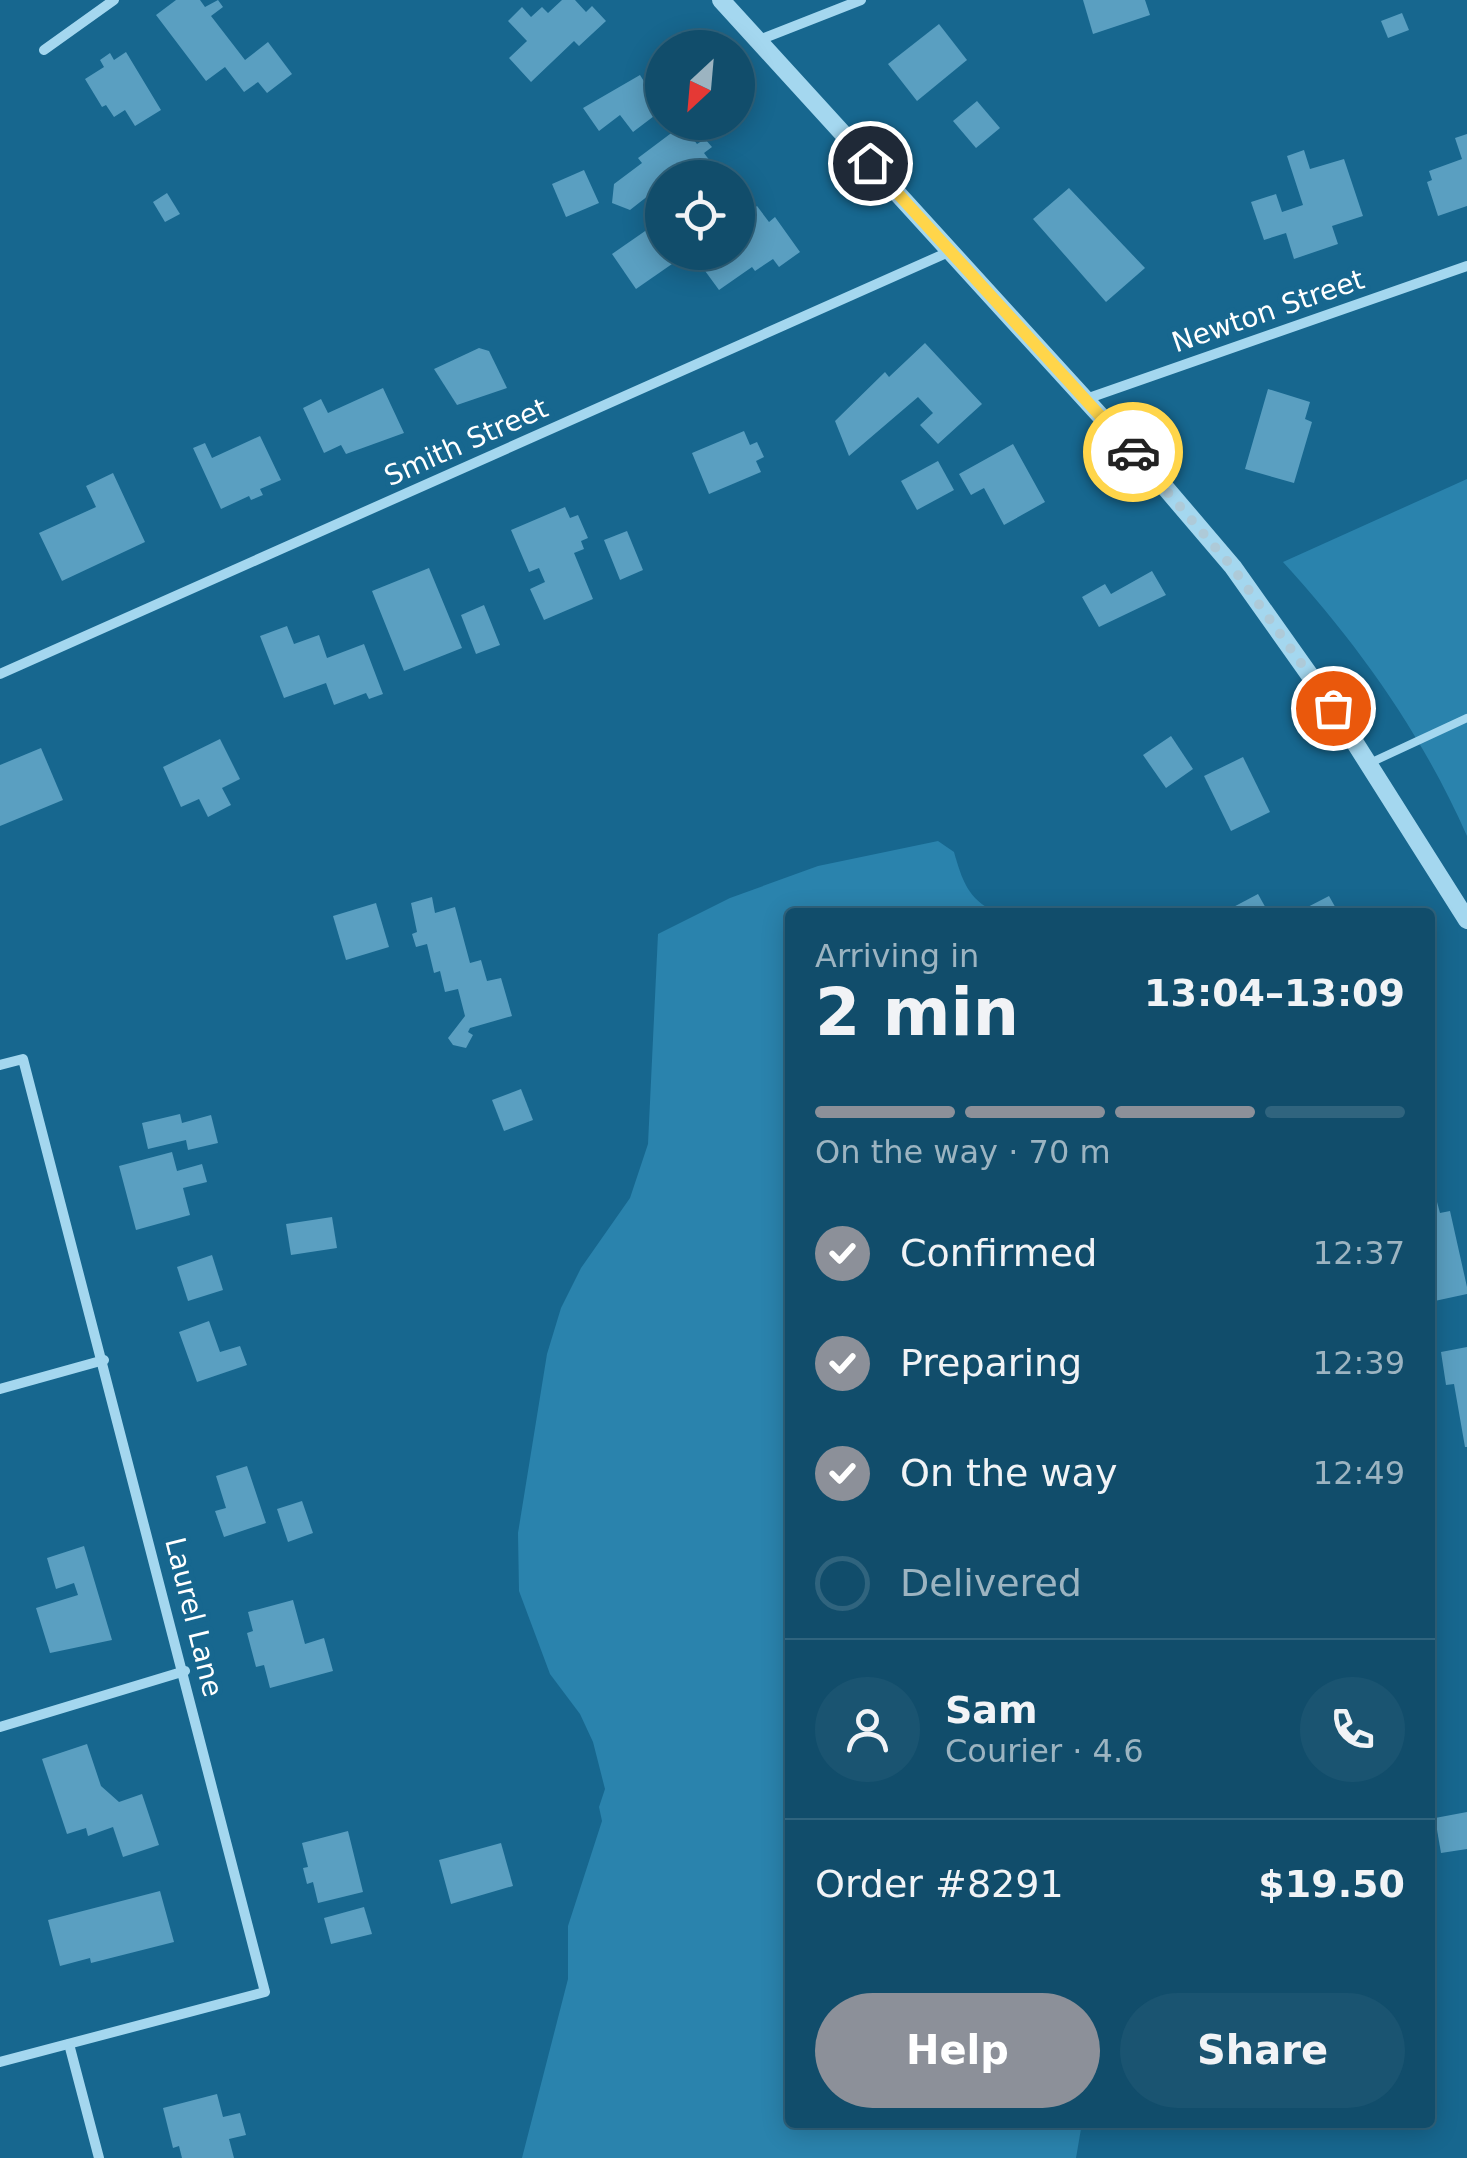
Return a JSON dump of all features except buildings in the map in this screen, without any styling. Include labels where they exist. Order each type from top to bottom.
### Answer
[{"type":"street","points":[[44,50],[114,0]]},
{"type":"street","points":[[721,0],[1233,568],[1307,668],[1467,920]]},
{"type":"street","points":[[758,40],[861,0]]},
{"type":"street","name":"Smith Street","points":[[0,674],[951,251]]},
{"type":"street","name":"Newton Street","points":[[1084,400],[1467,266]]},
{"type":"street","name":"Laurel Lane","points":[[0,1064],[23,1059],[185,1671],[265,1992],[70,2044]]},
{"type":"street","points":[[0,1389],[104,1360]]},
{"type":"street","points":[[0,1726],[185,1671]]},
{"type":"street","points":[[0,2062],[70,2044],[99,2158]]},
{"type":"lane","points":[[1368,764],[1467,718]]},
{"type":"shaded area","points":[[1467,479],[1467,836],[1409,726],[1337,625],[1283,562]]},
{"type":"shaded area","points":[[938,841],[954,852],[972,895],[988,908],[785,908],[785,2128],[1081,2128],[1076,2158],[522,2158],[568,1979],[568,1926],[602,1821],[599,1807],[605,1789],[593,1742],[580,1714],[550,1674],[519,1591],[518,1533],[547,1354],[561,1308],[581,1268],[630,1198],[648,1144],[658,934],[730,898],[818,866]]},
{"type":"way so far","points":[[1133,452],[1233,568],[1333,708]]},
{"type":"route","points":[[870,163],[1133,452]]}]
